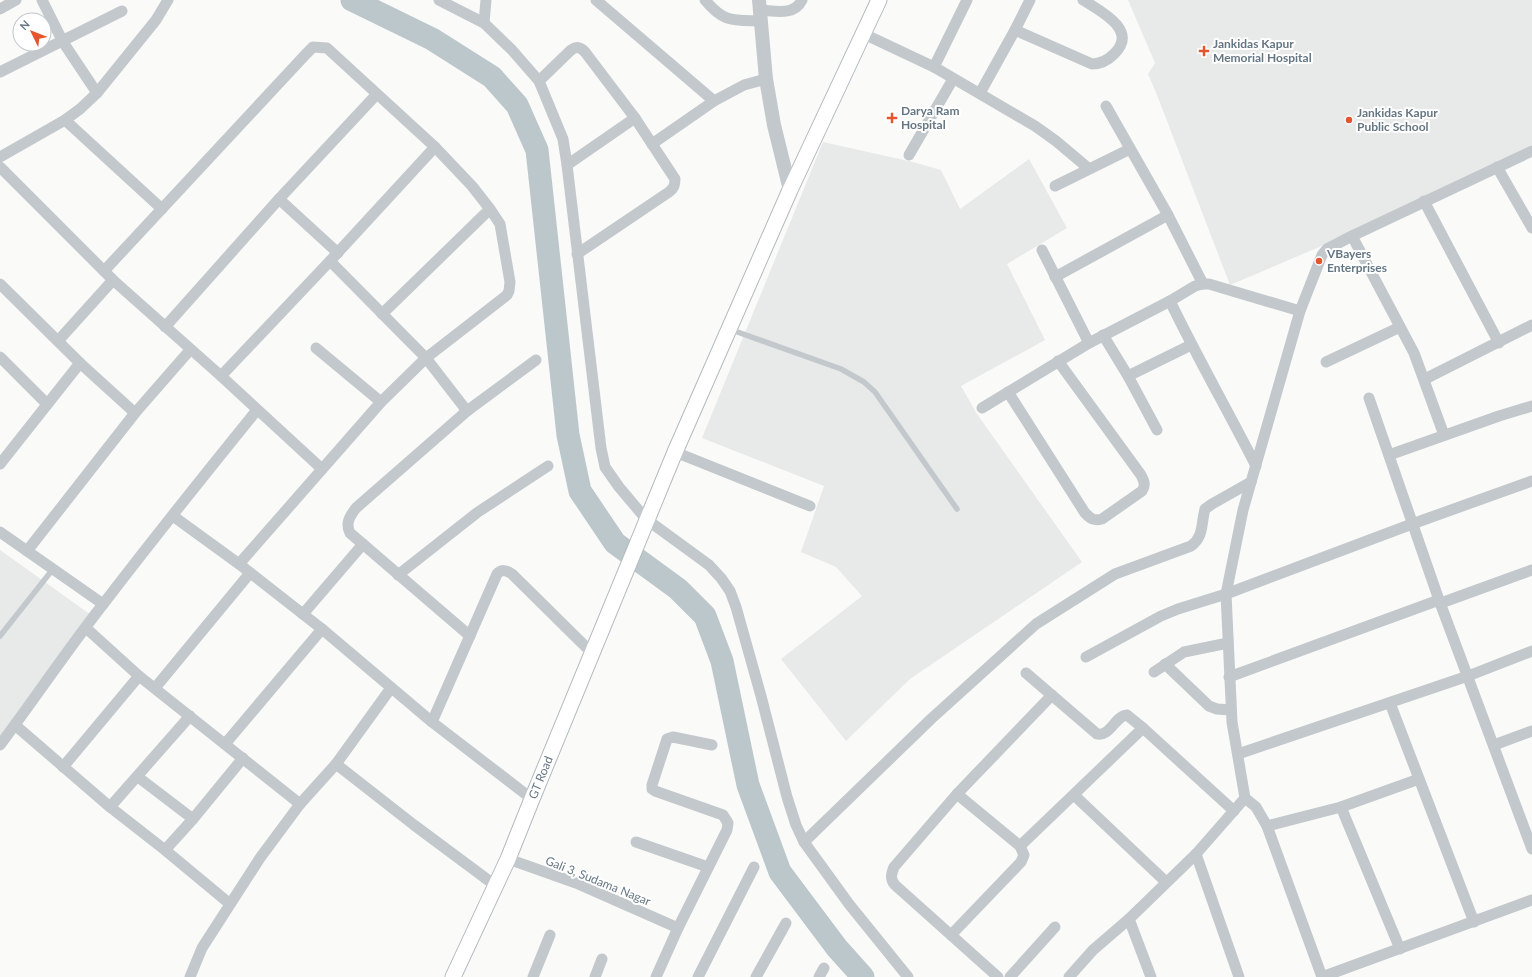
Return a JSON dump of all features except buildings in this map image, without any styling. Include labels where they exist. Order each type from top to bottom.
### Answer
[{"type":"main road","name":"GT Road","points":[[453,977],[508,859],[675,452],[790,190],[879,0]]},
{"type":"street","points":[[0,9],[16,0]]},
{"type":"street","points":[[42,0],[63,42],[97,93]]},
{"type":"street","points":[[0,157],[65,120],[80,109],[97,93],[152,26],[168,0]]},
{"type":"street","points":[[439,0],[484,23],[512,50],[539,81],[563,139],[568,165],[577,254],[601,448],[605,467],[645,525],[709,565],[730,591],[761,696],[787,797],[796,825],[804,842],[849,904],[908,977]]},
{"type":"street","points":[[484,23],[486,0]]},
{"type":"street","points":[[596,0],[714,101]]},
{"type":"street","points":[[705,0],[717,13],[731,20],[760,10],[794,10],[800,5],[802,0]]},
{"type":"street","points":[[934,67],[967,0]]},
{"type":"street","points":[[980,93],[1030,0]]},
{"type":"street","points":[[1015,30],[1092,64],[1098,64],[1112,56],[1119,49],[1122,40],[1121,32],[1114,21],[1104,13],[1082,0]]},
{"type":"street","points":[[760,10],[766,79],[774,125],[790,190]]},
{"type":"street","points":[[0,72],[63,42],[122,11]]},
{"type":"street","points":[[864,34],[934,67],[980,93],[1045,132],[1088,168]]},
{"type":"street","points":[[539,81],[571,50],[575,47],[580,47],[635,118],[675,178],[673,188],[577,254]]},
{"type":"street","points":[[104,271],[306,54],[314,48],[327,48],[376,95],[434,147],[472,186],[490,208],[500,224],[510,282],[507,295],[426,358],[382,402],[239,564]]},
{"type":"street","points":[[652,144],[714,101],[744,85],[766,79]]},
{"type":"street","points":[[909,155],[954,79]]},
{"type":"street","points":[[165,327],[279,199],[376,95]]},
{"type":"street","points":[[1106,106],[1168,215],[1203,284]]},
{"type":"street","points":[[568,165],[635,118]]},
{"type":"street","points":[[65,120],[162,209]]},
{"type":"street","points":[[221,376],[334,257],[434,147]]},
{"type":"street","points":[[1055,186],[1088,168],[1130,149]]},
{"type":"street","points":[[1532,151],[1424,201],[1352,236],[1324,252],[1300,310],[1243,510],[1226,594],[1232,722],[1245,798],[1256,807],[1267,826],[1322,977],[1532,900]]},
{"type":"street","points":[[0,167],[113,280],[221,376],[322,469]]},
{"type":"street","points":[[1497,167],[1532,228]]},
{"type":"street","points":[[279,199],[334,257],[382,314],[426,358],[467,411]]},
{"type":"street","points":[[1424,201],[1499,343]]},
{"type":"street","points":[[382,314],[490,208]]},
{"type":"street","points":[[1055,277],[1168,215]]},
{"type":"street","points":[[1352,236],[1414,353],[1425,379],[1444,435]]},
{"type":"street","points":[[1042,250],[1089,343]]},
{"type":"street","points":[[58,341],[113,280]]},
{"type":"street","points":[[0,284],[80,363],[135,413]]},
{"type":"street","points":[[982,408],[1089,343],[1170,301],[1195,286],[1209,284],[1300,310]]},
{"type":"street","points":[[1170,301],[1191,345],[1256,466]]},
{"type":"street","points":[[1425,379],[1499,343],[1532,325]]},
{"type":"street","points":[[1326,362],[1400,327]]},
{"type":"street","points":[[1103,336],[1128,376],[1156,430]]},
{"type":"street","points":[[1128,376],[1191,345]]},
{"type":"street","points":[[316,348],[382,402]]},
{"type":"street","points":[[27,551],[135,413],[190,350]]},
{"type":"street","points":[[0,357],[47,404]]},
{"type":"street","points":[[470,636],[350,533],[348,524],[350,517],[356,508],[467,411],[536,360]]},
{"type":"street","points":[[1008,392],[1085,513],[1091,518],[1097,520],[1102,519],[1142,491],[1145,487],[1145,482],[1058,361]]},
{"type":"street","points":[[0,464],[80,363]]},
{"type":"street","points":[[1369,398],[1440,602],[1532,848]]},
{"type":"street","points":[[1389,455],[1532,406]]},
{"type":"street","points":[[0,745],[103,604],[173,516],[201,478],[257,410]]},
{"type":"street","points":[[675,452],[810,506]]},
{"type":"street","points":[[398,575],[478,512],[548,466]]},
{"type":"street","points":[[1086,657],[1161,616],[1178,609],[1226,594],[1532,480]]},
{"type":"street","points":[[804,842],[930,719],[1036,624],[1115,574],[1191,546],[1197,542],[1200,536],[1205,509],[1251,482]]},
{"type":"street","points":[[173,516],[239,564],[303,614],[432,722],[532,799]]},
{"type":"street","points":[[0,532],[103,604]]},
{"type":"street","points":[[303,614],[362,544]]},
{"type":"street","points":[[432,722],[497,574],[500,571],[505,570],[512,574],[592,653]]},
{"type":"street","points":[[1229,678],[1532,570]]},
{"type":"street","points":[[155,688],[250,573]]},
{"type":"street","points":[[86,628],[139,676],[300,804]]},
{"type":"street","points":[[225,744],[322,629]]},
{"type":"street","points":[[1154,672],[1189,650],[1228,643]]},
{"type":"street","points":[[1238,754],[1468,676],[1532,651]]},
{"type":"street","points":[[1166,664],[1209,706],[1217,709],[1231,710]]},
{"type":"street","points":[[1026,673],[1097,734],[1101,735],[1105,733],[1120,717],[1127,715],[1234,811]]},
{"type":"street","points":[[63,767],[139,676]]},
{"type":"street","points":[[190,977],[202,948],[260,858],[300,804],[336,764],[391,688]]},
{"type":"street","points":[[998,977],[895,885],[892,881],[891,874],[894,867],[957,794],[1052,695]]},
{"type":"street","points":[[1390,703],[1474,922]]},
{"type":"street","points":[[110,807],[138,777],[190,716]]},
{"type":"street","points":[[15,725],[110,807],[230,904]]},
{"type":"street","points":[[1020,846],[1143,728]]},
{"type":"street","points":[[1494,745],[1532,731]]},
{"type":"street","points":[[656,977],[678,928],[727,830],[728,823],[727,819],[723,815],[655,791],[652,789],[652,785],[667,739],[673,737],[712,745]]},
{"type":"street","points":[[165,850],[193,819],[243,758]]},
{"type":"street","points":[[336,764],[414,825],[496,886]]},
{"type":"street","points":[[138,777],[193,819]]},
{"type":"street","points":[[1267,826],[1341,807],[1419,779]]},
{"type":"street","points":[[951,935],[1020,862],[1024,855],[1020,846],[957,794]]},
{"type":"street","points":[[1074,795],[1166,882]]},
{"type":"street","points":[[1069,977],[1093,950],[1129,919],[1196,854],[1245,798]]},
{"type":"street","points":[[1341,807],[1400,949]]},
{"type":"street","points":[[636,842],[708,867]]},
{"type":"street","points":[[1196,854],[1239,977]]},
{"type":"street","name":"Gali 3, Sudama Nagar","points":[[508,859],[576,883],[678,928]]},
{"type":"street","points":[[698,977],[754,867]]},
{"type":"street","points":[[1129,919],[1151,977]]},
{"type":"street","points":[[756,977],[786,923]]},
{"type":"street","points":[[1010,977],[1055,927]]},
{"type":"street","points":[[533,977],[550,935]]},
{"type":"street","points":[[595,977],[602,959]]},
{"type":"lane","points":[[729,329],[841,369],[864,382],[875,392],[957,508]]},
{"type":"lane","points":[[0,636],[53,569]]},
{"type":"shaded area","name":"Jankidas Kapur Public School","points":[[1128,0],[1532,0],[1532,145],[1317,248],[1230,285],[1148,74],[1155,63]]},
{"type":"shaded area","points":[[823,142],[913,162],[941,170],[960,209],[1029,159],[1067,228],[1007,264],[1045,340],[961,386],[977,414],[1082,562],[910,679],[846,741],[781,659],[862,596],[836,567],[801,552],[824,486],[702,438]]},
{"type":"shaded area","points":[[0,550],[91,615],[0,740]]},
{"type":"waterway","points":[[352,0],[432,39],[492,77],[517,105],[537,150],[568,435],[580,491],[615,543],[678,589],[705,616],[722,661],[748,785],[780,872],[837,948],[863,977]]},
{"type":"place","name":"Jankidas Kapur Memorial Hospital","points":[[1204,51]]},
{"type":"place","name":"Darya Ram Hospital","points":[[892,118]]},
{"type":"place","name":"Jankidas Kapur Public School","points":[[1349,120]]},
{"type":"place","name":"VBayers Enterprises","points":[[1319,261]]}]
